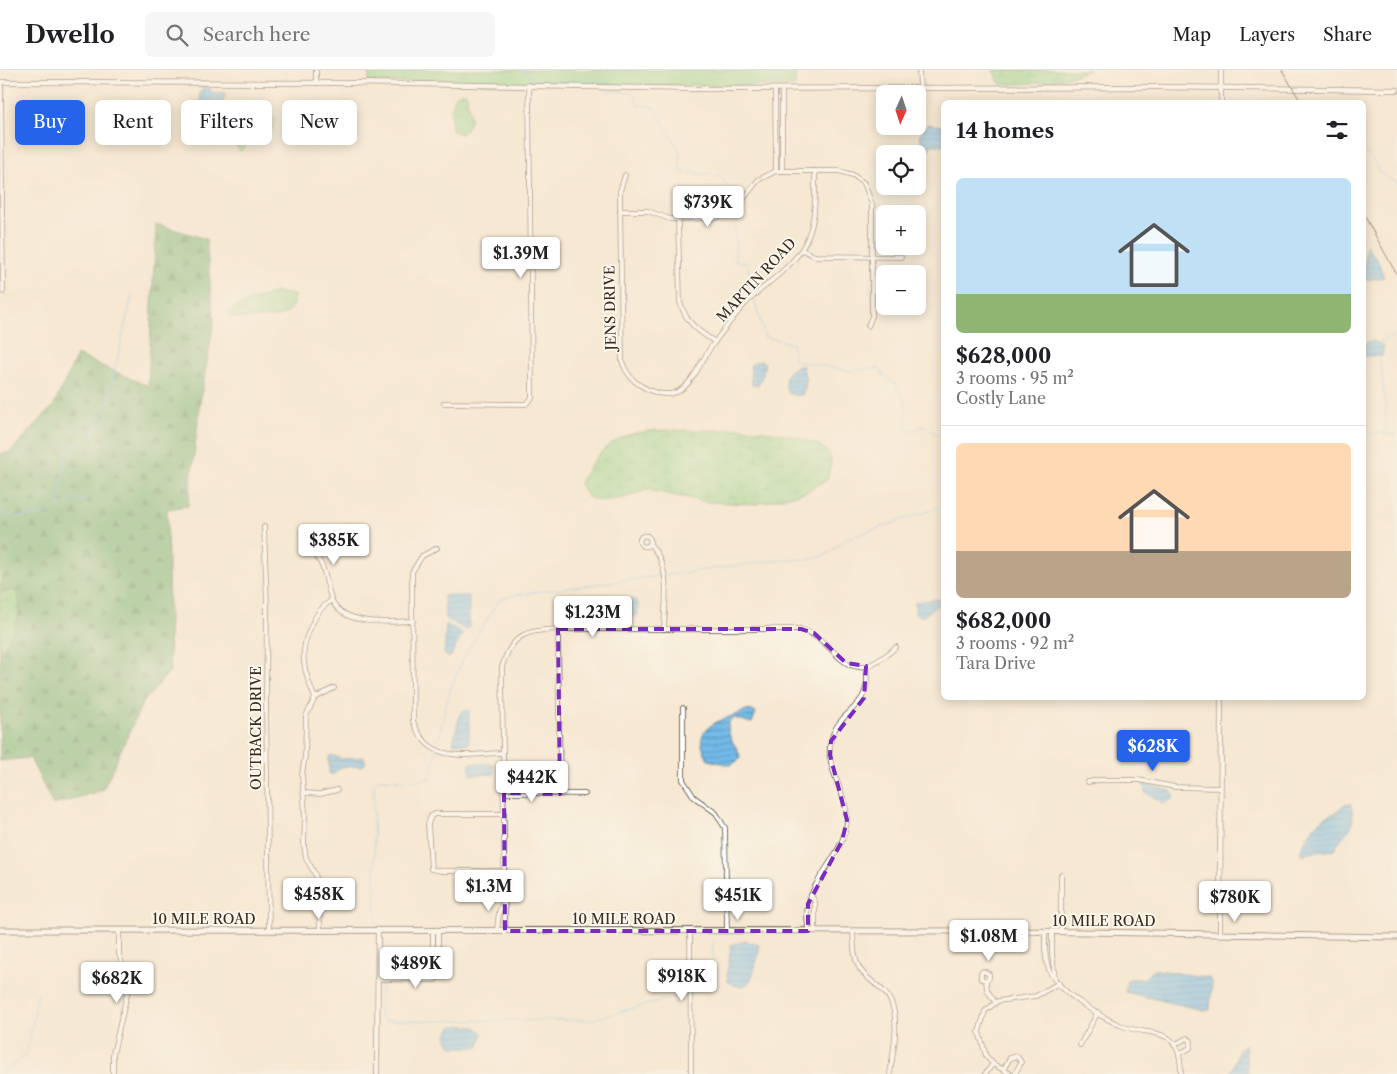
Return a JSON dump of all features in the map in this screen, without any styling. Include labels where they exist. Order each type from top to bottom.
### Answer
[{"type":"main road","name":"10 MILE ROAD","points":[[0,930],[1061,932],[1397,937]]},
{"type":"street","points":[[316,70],[316,83]]},
{"type":"street","points":[[919,70],[920,85]]},
{"type":"street","points":[[1221,70],[1221,100]]},
{"type":"street","points":[[3,292],[0,82],[316,83],[876,89]]},
{"type":"street","points":[[444,403],[523,404],[528,403],[532,398],[529,85]]},
{"type":"street","points":[[926,89],[1221,88],[1397,90]]},
{"type":"street","points":[[775,89],[776,171]]},
{"type":"street","points":[[782,89],[782,171]]},
{"type":"street","points":[[620,211],[648,211],[678,220],[709,219],[722,215],[742,201],[758,180],[776,171],[839,171],[853,175],[864,183],[872,204],[872,316],[868,326]]},
{"type":"street","name":"MARTIN ROAD","points":[[715,342],[744,305],[802,250],[815,214],[815,171]]},
{"type":"street","name":"JENS DRIVE","points":[[625,175],[620,190],[622,353],[624,368],[640,386],[653,392],[665,393],[678,390],[692,381],[715,342]]},
{"type":"street","points":[[678,220],[680,302],[682,311],[689,323],[715,342]]},
{"type":"street","points":[[802,250],[815,256],[901,257]]},
{"type":"street","name":"OUTBACK DRIVE","points":[[264,527],[267,604],[266,697],[269,930]]},
{"type":"street","points":[[650,544],[662,560],[665,574],[664,629]]},
{"type":"street","points":[[308,547],[318,556],[326,571],[332,600],[345,613],[363,621],[413,621]]},
{"type":"street","points":[[437,548],[422,556],[412,572],[413,721],[419,737],[429,748],[444,755],[503,753]]},
{"type":"street","points":[[316,698],[303,660],[302,650],[318,611],[332,600]]},
{"type":"street","points":[[558,629],[560,794]]},
{"type":"street","points":[[505,930],[502,667],[506,652],[515,640],[529,631],[558,629],[802,629],[814,633],[846,663],[866,666],[878,661],[896,647]]},
{"type":"street","points":[[808,931],[808,904],[814,888],[842,841],[847,820],[846,804],[830,755],[831,741],[839,726],[864,698],[867,688],[866,666]]},
{"type":"street","points":[[320,930],[319,888],[315,874],[306,858],[304,845],[305,793],[302,775],[306,756],[306,716],[316,698],[334,688]]},
{"type":"street","points":[[1220,933],[1221,700]]},
{"type":"street","points":[[683,708],[684,780],[694,797],[716,813],[726,828],[727,931]]},
{"type":"street","points":[[1088,782],[1099,780],[1138,780],[1175,787],[1220,788]]},
{"type":"street","points":[[305,793],[320,794],[337,790]]},
{"type":"street","points":[[504,794],[585,794]]},
{"type":"street","points":[[504,814],[435,814],[431,816],[428,824],[431,869],[441,872],[504,872]]},
{"type":"street","points":[[1061,875],[1061,932]]},
{"type":"street","points":[[812,897],[815,902],[815,931]]},
{"type":"street","points":[[498,930],[499,912],[504,900]]},
{"type":"street","points":[[113,1074],[113,1054],[128,990],[119,954],[119,930]]},
{"type":"street","points":[[377,1074],[378,930]]},
{"type":"street","points":[[377,980],[435,980],[438,973],[436,930]]},
{"type":"street","points":[[690,931],[691,1074]]},
{"type":"street","points":[[853,931],[854,951],[860,969],[886,993],[893,1006],[895,1023],[890,1074]]},
{"type":"street","points":[[1045,932],[1046,958],[1049,970],[1058,983],[1074,998],[1124,1026],[1158,1032],[1174,1045],[1179,1054],[1181,1074]]},
{"type":"street","points":[[1052,932],[1052,960],[1055,978]]},
{"type":"street","points":[[986,980],[987,990],[995,1002]]},
{"type":"street","points":[[1011,1074],[993,1064],[986,1056],[979,1032],[986,1012],[995,1002],[1008,998],[1036,996],[1058,983]]},
{"type":"street","points":[[1080,1045],[1098,1012]]},
{"type":"street","points":[[1174,1045],[1184,1039],[1191,1042],[1190,1048],[1179,1054]]},
{"type":"street","points":[[1003,1070],[1010,1058],[1017,1056],[1021,1062],[1016,1074]]},
{"type":"street","points":[[986,1074],[993,1064]]},
{"type":"highlighted area","points":[[558,629],[801,629],[814,633],[846,663],[866,666],[864,698],[831,741],[830,755],[847,820],[842,841],[808,904],[808,931],[505,931],[504,793],[560,794]]},
{"type":"green space","points":[[369,70],[795,70],[795,86],[369,82]]},
{"type":"green space","points":[[993,70],[1089,70],[1056,80],[1000,84]]},
{"type":"green space","points":[[461,93],[467,94],[470,117],[469,124],[461,134],[452,131],[451,111],[455,96]]},
{"type":"green space","points":[[272,116],[276,119],[272,130]]},
{"type":"green space","points":[[236,145],[245,145],[243,150],[240,151]]},
{"type":"green space","points":[[156,224],[206,239],[214,322],[201,396],[188,506],[167,509],[170,671],[142,704],[103,790],[53,805],[30,758],[0,761],[0,454],[10,452],[54,405],[77,355],[148,386]]},
{"type":"green space","points":[[276,292],[293,295],[295,298],[290,310],[286,314],[271,318],[253,319],[231,317],[229,314],[244,303]]},
{"type":"green space","points":[[736,428],[786,435],[813,442],[829,454],[831,467],[827,480],[806,492],[756,504],[708,502],[647,490],[623,498],[600,501],[587,497],[580,483],[595,460],[611,444],[628,435],[647,431]]},
{"type":"green space","points":[[0,590],[4,592],[15,590],[20,605],[16,623],[0,654]]},
{"type":"water","points":[[203,87],[209,88],[212,92],[226,93],[224,100],[200,100],[199,94]]},
{"type":"water","points":[[927,124],[941,126],[941,145],[931,145],[929,151],[926,152],[926,145],[922,145],[920,135],[926,135]]},
{"type":"water","points":[[1366,245],[1378,261],[1384,277],[1366,280]]},
{"type":"water","points":[[1373,341],[1384,346],[1382,356],[1366,356],[1366,343]]},
{"type":"water","points":[[761,361],[765,363],[763,375],[758,385],[752,385],[750,366],[754,362]]},
{"type":"water","points":[[803,366],[806,382],[802,395],[795,396],[788,392],[785,380],[790,370]]},
{"type":"water","points":[[444,596],[469,596],[469,627],[466,630],[445,618]]},
{"type":"water","points":[[633,599],[638,602],[638,615],[628,619],[618,618],[616,609],[621,602]]},
{"type":"water","points":[[939,599],[941,601],[922,617],[915,613],[915,602]]},
{"type":"water","points":[[446,624],[463,633],[451,656],[448,658],[444,654]]},
{"type":"water","points":[[463,710],[469,711],[469,744],[453,743],[460,713]]},
{"type":"water","points":[[746,710],[756,712],[752,723],[734,718],[728,723],[729,735],[738,750],[740,759],[731,765],[708,760],[702,745],[702,737],[706,731],[718,721]]},
{"type":"water","points":[[332,755],[341,759],[364,757],[366,763],[362,766],[341,767],[332,775],[329,773],[329,757]]},
{"type":"water","points":[[472,763],[493,764],[494,774],[471,775],[469,765]]},
{"type":"water","points":[[1144,784],[1171,791],[1174,794],[1173,799],[1163,803],[1145,792]]},
{"type":"water","points":[[1351,804],[1351,826],[1335,850],[1302,854],[1301,848],[1316,825],[1325,817],[1338,812],[1343,805]]},
{"type":"water","points":[[746,941],[759,945],[759,952],[749,983],[738,986],[728,982],[727,973],[731,945]]},
{"type":"water","points":[[1153,969],[1209,978],[1212,984],[1210,1010],[1125,992],[1127,981],[1130,979],[1144,979]]},
{"type":"water","points":[[459,1025],[476,1027],[483,1033],[479,1047],[453,1047],[447,1040],[447,1033],[452,1027]]},
{"type":"water","points":[[1245,1044],[1248,1074],[1230,1074],[1240,1048]]},
{"type":"waterway","points":[[522,70],[534,81],[607,83]]},
{"type":"waterway","points":[[607,91],[634,93],[638,105],[654,107],[680,151],[680,172],[720,175],[732,192],[737,195],[735,203]]},
{"type":"waterway","points":[[1366,153],[1374,161],[1379,173],[1397,183]]},
{"type":"waterway","points":[[736,210],[735,260],[747,263],[753,292]]},
{"type":"waterway","points":[[0,513],[24,517],[41,515],[55,509],[60,504],[66,452],[75,444],[85,443],[95,431],[108,401],[132,295]]},
{"type":"waterway","points":[[754,298],[765,337],[793,344],[793,356],[797,361],[851,371],[879,368],[886,379],[895,383],[905,402],[907,430],[915,430],[922,426],[941,436]]},
{"type":"waterway","points":[[1378,343],[1397,334]]},
{"type":"waterway","points":[[1379,354],[1386,407],[1385,433]]},
{"type":"waterway","points":[[1366,434],[1397,435]]},
{"type":"waterway","points":[[60,504],[66,505],[77,499],[84,501]]},
{"type":"waterway","points":[[377,925],[373,820],[374,784],[379,779],[413,781],[428,779],[435,759],[445,707],[452,684],[470,647],[499,600],[514,595],[772,561],[812,559],[826,555],[846,539],[941,507]]},
{"type":"waterway","points":[[695,992],[709,984],[713,966],[713,939]]},
{"type":"waterway","points":[[385,942],[379,1014],[384,1021],[589,1020],[687,994]]},
{"type":"waterway","points":[[2,1074],[24,1057],[29,1042],[38,994]]},
{"type":"railway","points":[[1282,70],[1300,100]]},
{"type":"railway","points":[[1366,219],[1397,275]]}]
